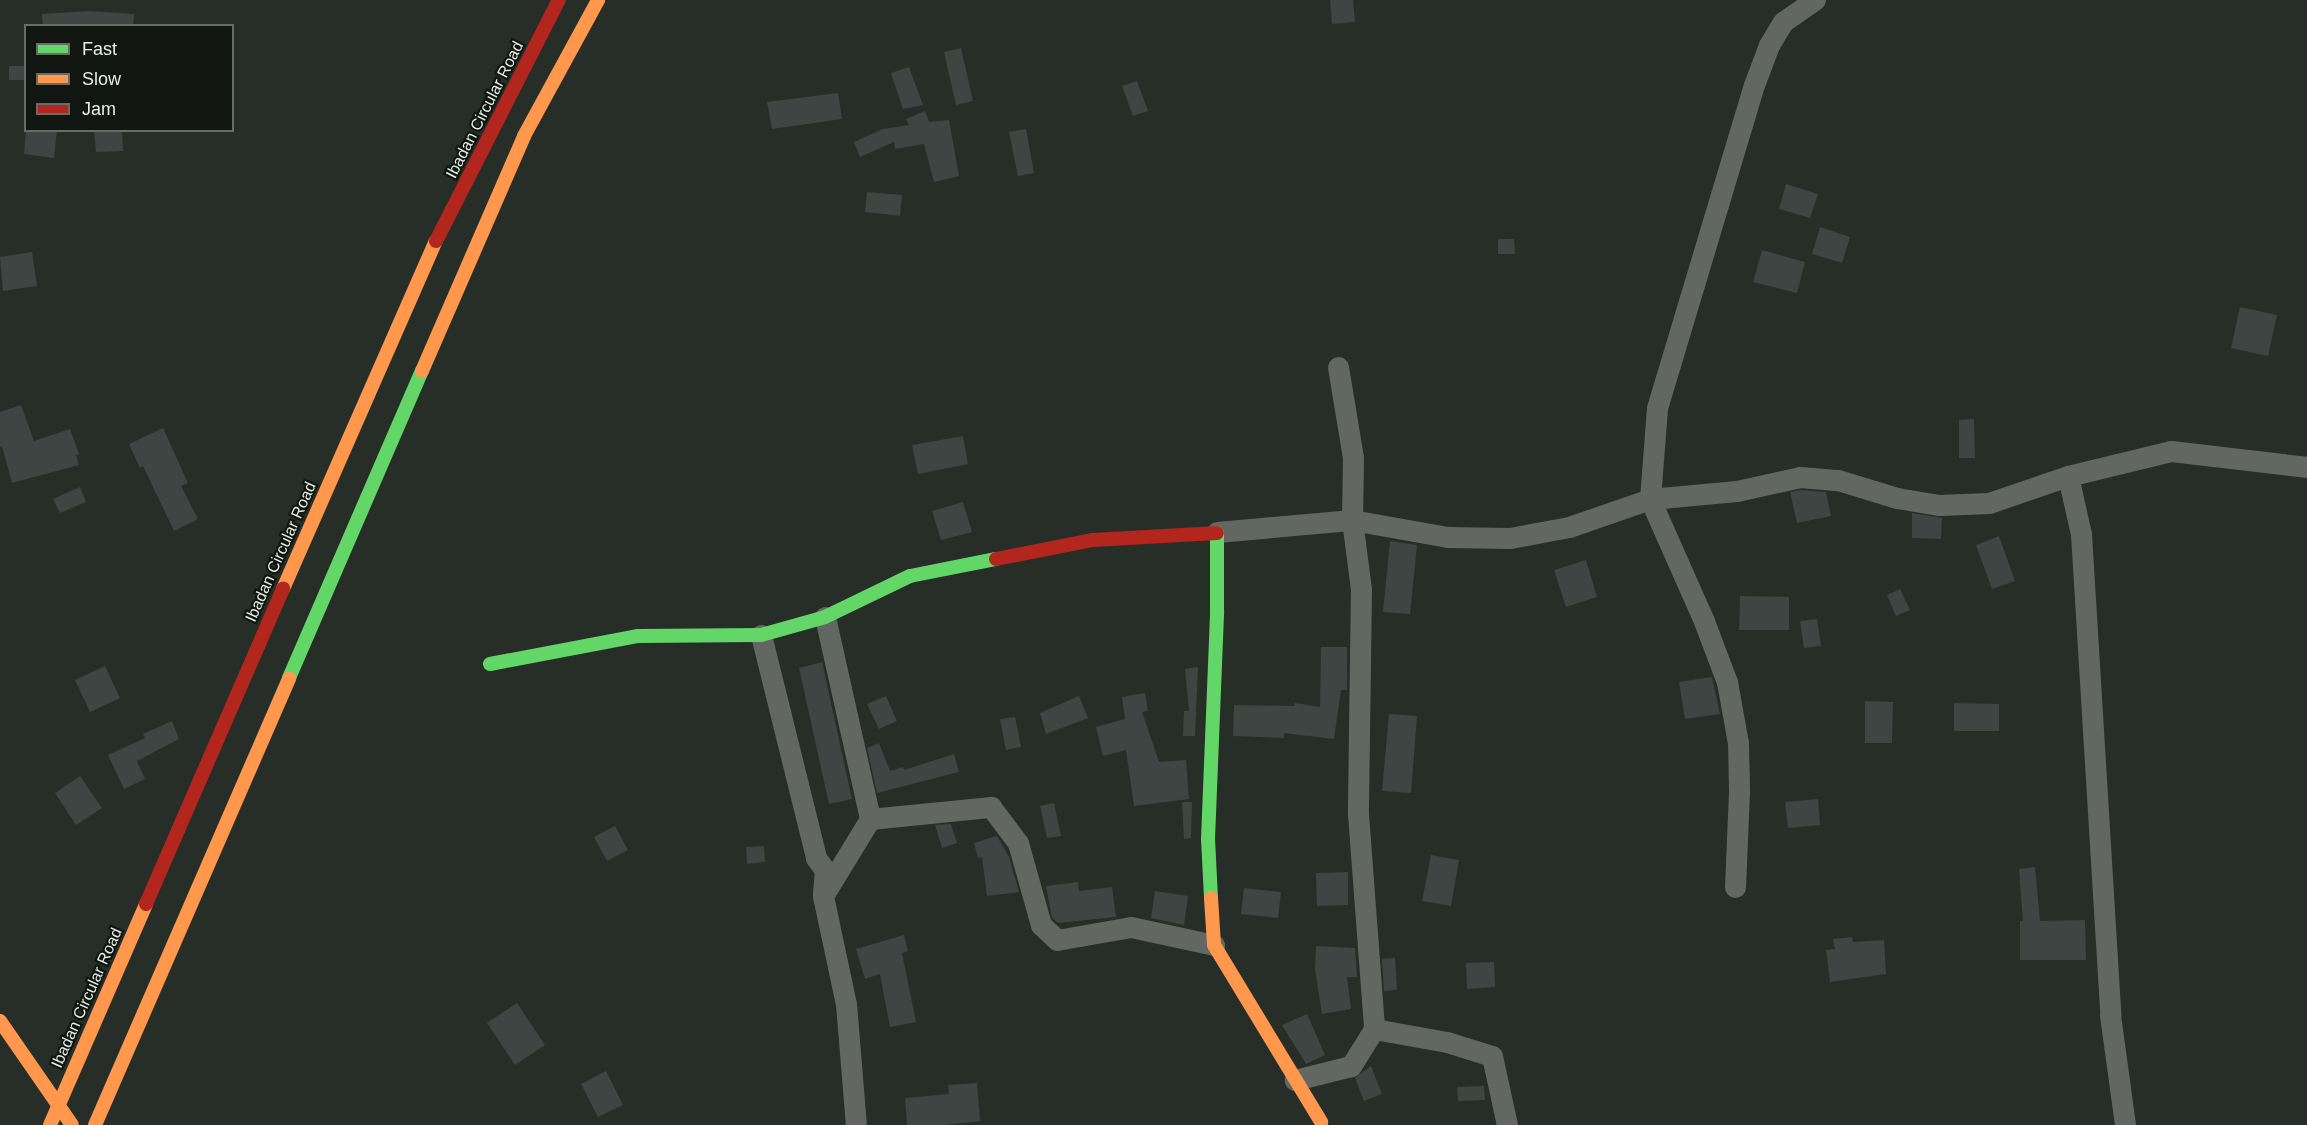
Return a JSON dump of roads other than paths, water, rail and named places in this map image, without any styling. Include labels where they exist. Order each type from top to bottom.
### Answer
[{"type":"main road","name":"Ibadan Circular Road","points":[[50,1125],[425,262],[559,0]]},
{"type":"main road","points":[[95,1125],[524,136],[598,0]]},
{"type":"main road","points":[[490,664],[638,636],[761,635],[825,617],[910,576],[1093,540],[1217,532],[1217,610],[1208,839],[1214,945],[1321,1122]]},
{"type":"main road","points":[[0,1021],[72,1125]]},
{"type":"street","points":[[1735,887],[1739,790],[1738,743],[1727,682],[1704,621],[1650,499],[1658,408],[1754,85],[1769,45],[1783,22],[1815,0]]},
{"type":"street","points":[[1295,1080],[1351,1066],[1374,1029],[1358,814],[1362,589],[1352,520],[1353,458],[1338,367]]},
{"type":"street","points":[[1217,532],[1352,520],[1447,537],[1510,538],[1569,527],[1650,499],[1737,491],[1800,477],[1838,480],[1897,498],[1939,505],[1989,503],[2068,476],[2171,451],[2307,468]]},
{"type":"street","points":[[2068,476],[2081,534],[2110,1015],[2125,1125]]},
{"type":"street","points":[[823,896],[870,819],[825,617]]},
{"type":"street","points":[[761,635],[816,858],[825,870],[823,896],[846,1004],[856,1125]]},
{"type":"street","points":[[870,819],[991,807],[1018,843],[1041,925],[1057,939],[1131,927],[1214,945]]},
{"type":"street","points":[[1374,1029],[1447,1042],[1492,1056],[1507,1125]]}]
